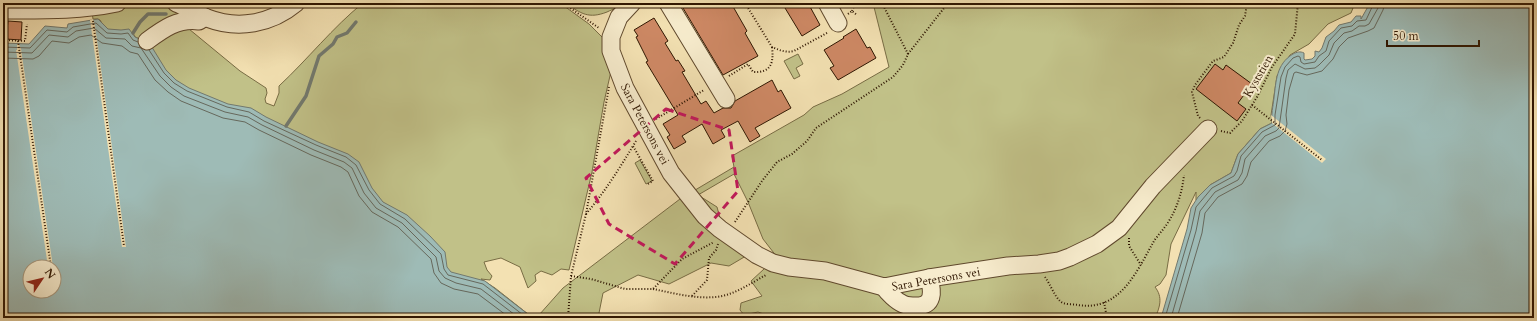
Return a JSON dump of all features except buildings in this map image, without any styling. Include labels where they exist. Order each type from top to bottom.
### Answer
[{"type":"street","points":[[3,10],[67,10],[90,8],[117,3]]},
{"type":"street","points":[[176,3],[205,17],[224,23],[242,24],[254,23],[275,17],[296,3]]},
{"type":"street","name":"Sara Petersons vei","points":[[632,3],[619,17],[611,37],[611,51],[625,88],[645,127],[675,179],[705,216],[724,236],[757,255],[789,267],[825,271],[884,287],[929,278],[1008,266],[1059,261],[1081,254],[1109,237],[1129,217],[1153,186],[1208,129]]},
{"type":"street","points":[[668,3],[726,99]]},
{"type":"street","points":[[827,3],[832,28]]},
{"type":"street","points":[[147,42],[173,23],[192,20],[199,21],[205,17]]},
{"type":"street","points":[[884,287],[904,305],[922,306],[929,301],[932,295],[932,286],[929,278]]},
{"type":"path","points":[[562,3],[611,37]]},
{"type":"path","points":[[745,3],[772,47],[774,58],[770,66],[762,71],[753,72]]},
{"type":"path","points":[[882,3],[908,54]]},
{"type":"path","points":[[692,296],[707,280],[709,258],[716,250],[762,181],[777,162],[792,154],[807,141],[816,128],[893,77],[903,65],[908,54],[948,3]]},
{"type":"path","points":[[1208,129],[1198,116],[1192,92],[1195,85],[1213,61],[1224,57],[1233,43],[1239,25],[1245,16],[1247,3]]},
{"type":"path","name":"Kyststien","points":[[1208,129],[1230,133],[1242,121],[1272,67],[1294,34],[1298,3]]},
{"type":"path","points":[[852,11],[854,6]]},
{"type":"path","points":[[90,8],[94,26],[124,246]]},
{"type":"path","points":[[3,40],[18,42],[25,41],[26,28]]},
{"type":"path","points":[[772,47],[784,52],[791,52],[832,28]]},
{"type":"path","points":[[18,42],[50,259]]},
{"type":"path","points":[[568,318],[571,276],[586,214],[611,80],[616,67]]},
{"type":"path","points":[[586,214],[623,164],[645,127],[650,122],[701,92]]},
{"type":"path","points":[[1252,105],[1322,160]]},
{"type":"path","points":[[633,146],[653,181],[648,184]]},
{"type":"path","points":[[1039,264],[1040,269],[1060,301],[1084,306],[1101,304],[1116,296],[1127,286],[1141,266],[1155,240],[1168,223],[1179,203],[1183,189],[1184,175]]},
{"type":"path","points":[[1129,217],[1129,246],[1141,266]]},
{"type":"path","points":[[653,289],[682,259],[724,236]]},
{"type":"path","points":[[571,276],[591,279],[624,289],[653,289],[676,294],[716,297],[732,293],[766,275],[778,264]]},
{"type":"path","points":[[1104,302],[1107,318]]},
{"type":"highlighted area","points":[[666,109],[729,130],[738,191],[675,264],[609,224],[586,178]]},
{"type":"green space","points":[[156,3],[169,5],[194,15],[140,39],[135,37],[133,33],[108,33],[100,20],[93,19],[92,12],[136,4]]},
{"type":"green space","points":[[363,3],[560,3],[589,24],[603,38],[612,67],[604,102],[592,172],[569,270],[561,269],[552,275],[541,271],[535,275],[536,281],[528,288],[520,267],[501,258],[484,262],[487,270],[492,276],[490,280],[481,279],[495,288],[533,318],[422,318],[141,55],[170,30],[189,29],[240,71],[266,88],[266,103],[274,106],[279,93],[279,86],[341,22]]},
{"type":"green space","points":[[566,3],[624,3],[607,12],[590,15],[581,13]]},
{"type":"green space","points":[[873,3],[1355,3],[1351,13],[1328,24],[1309,44],[1290,55],[1277,76],[1271,115],[1272,123],[1260,129],[1238,154],[1231,173],[1210,185],[1196,200],[1196,192],[1171,244],[1166,275],[1160,284],[1155,287],[1158,291],[1160,302],[1155,318],[775,318],[758,312],[744,315],[740,310],[741,303],[762,296],[751,281],[777,257],[763,239],[748,202],[734,174],[698,195],[717,207],[721,222],[751,253],[729,266],[711,263],[669,284],[638,275],[603,293],[598,318],[542,318],[539,315],[563,288],[680,199],[734,167],[732,156],[804,115],[813,107],[842,94],[889,67]]},
{"type":"green space","points":[[798,54],[803,64],[796,68],[800,76],[794,79],[784,61]]},
{"type":"green space","points":[[640,160],[652,181],[646,184],[635,163]]},
{"type":"water","points":[[1370,3],[1534,3],[1534,318],[1161,318],[1187,229],[1191,208],[1198,197],[1210,185],[1231,173],[1238,154],[1260,129],[1272,123],[1276,80],[1283,63],[1287,58],[1298,52],[1304,53],[1305,60],[1312,59],[1315,56],[1315,51],[1319,52],[1322,48],[1326,37],[1339,25],[1351,22],[1356,16],[1361,16],[1361,19]]},
{"type":"water","points":[[98,19],[108,29],[129,29],[135,37],[150,44],[166,70],[176,80],[189,88],[228,104],[251,108],[266,117],[318,142],[348,154],[359,162],[372,188],[383,202],[407,215],[445,252],[447,267],[451,272],[485,281],[533,318],[3,318],[3,43],[29,44],[45,26],[67,28],[68,24]]},
{"type":"pier","points":[[93,19],[126,247],[122,247],[90,20]]},
{"type":"pier","points":[[17,44],[19,44],[21,49],[52,259],[47,259]]},
{"type":"pier","points":[[1271,115],[1326,159],[1322,163],[1272,123]]},
{"type":"waterway","points":[[133,33],[140,22],[148,14],[166,14]]},
{"type":"waterway","points":[[286,126],[306,96],[319,56],[333,44],[337,37],[347,33],[356,22]]}]
